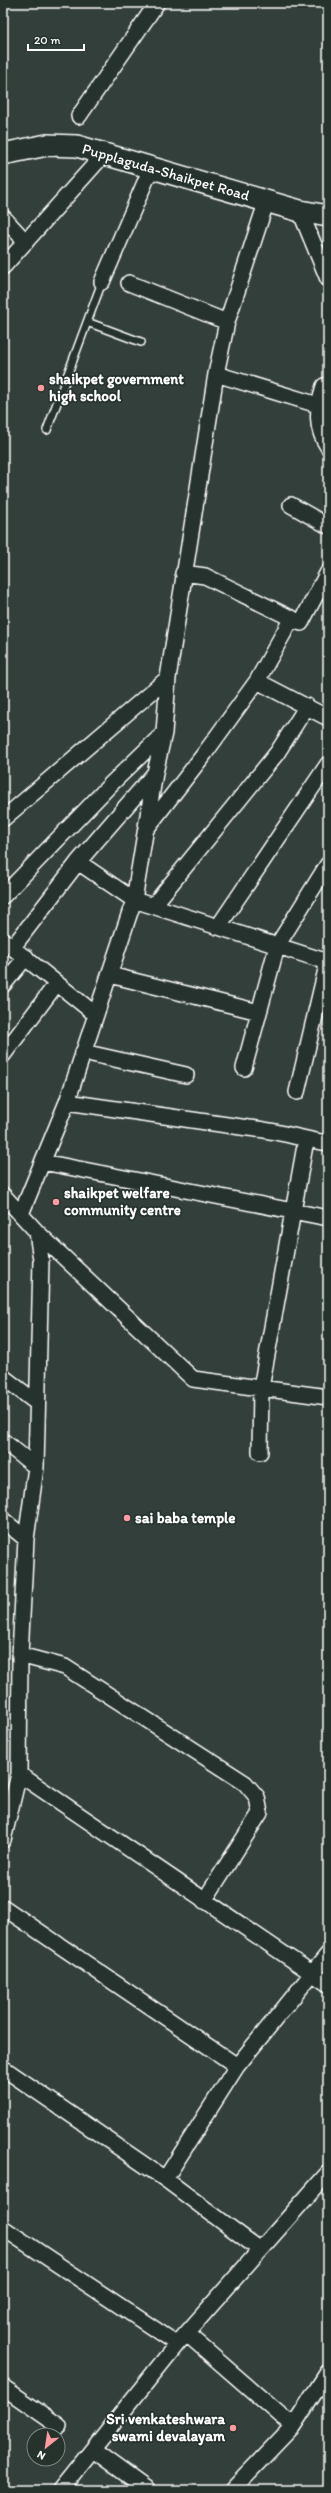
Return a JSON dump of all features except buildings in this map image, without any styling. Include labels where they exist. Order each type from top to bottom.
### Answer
[{"type":"street","points":[[78,116],[157,3]]},
{"type":"street","name":"Pupplaguda-Shaikpet Road","points":[[3,154],[47,145],[77,146],[152,166],[300,211],[328,216]]},
{"type":"street","points":[[3,267],[105,153]]},
{"type":"street","points":[[102,282],[152,166]]},
{"type":"street","points":[[21,1214],[67,1102],[134,900],[155,773],[164,733],[168,678],[183,573],[216,374],[227,322],[267,200]]},
{"type":"street","points":[[300,211],[328,279]]},
{"type":"street","points":[[3,217],[26,242]]},
{"type":"street","points":[[129,283],[227,322]]},
{"type":"street","points":[[216,374],[318,404]]},
{"type":"street","points":[[324,386],[318,404],[320,435],[328,447]]},
{"type":"street","points":[[291,505],[328,526]]},
{"type":"street","points":[[183,573],[205,576],[301,623],[328,572]]},
{"type":"street","points":[[146,829],[205,753],[256,682],[292,618]]},
{"type":"street","points":[[3,818],[168,678]]},
{"type":"street","points":[[256,682],[307,706],[328,718]]},
{"type":"street","points":[[153,906],[277,752],[307,706]]},
{"type":"street","points":[[3,896],[110,784],[164,733]]},
{"type":"street","points":[[218,927],[328,764]]},
{"type":"street","points":[[95,1014],[8,943],[155,773]]},
{"type":"street","points":[[78,862],[134,900],[328,962],[297,1092]]},
{"type":"street","points":[[244,1068],[277,946],[328,864]]},
{"type":"street","points":[[3,985],[26,957]]},
{"type":"street","points":[[110,975],[259,1012]]},
{"type":"street","points":[[3,1055],[57,983]]},
{"type":"street","points":[[83,1052],[186,1075]]},
{"type":"street","points":[[67,1102],[248,1128],[272,1129],[306,1140],[328,1143]]},
{"type":"street","points":[[260,1452],[261,1388],[291,1212],[306,1140]]},
{"type":"street","points":[[43,1162],[291,1212],[328,1218]]},
{"type":"street","points":[[3,1195],[37,1232],[193,1379],[328,1397]]},
{"type":"street","points":[[3,1840],[19,1774],[20,1655],[26,1539],[36,1467],[41,1260],[37,1232]]},
{"type":"street","points":[[3,1377],[37,1403]]},
{"type":"street","points":[[3,1441],[36,1467]]},
{"type":"street","points":[[3,1520],[26,1539]]},
{"type":"street","points":[[20,1655],[65,1667],[245,1783],[257,1797],[260,1813],[204,1901]]},
{"type":"street","points":[[19,1774],[328,1984]]},
{"type":"street","points":[[3,1907],[237,2066]]},
{"type":"street","points":[[165,2179],[237,2066],[328,1954]]},
{"type":"street","points":[[3,2068],[165,2179],[259,2249]]},
{"type":"street","points":[[60,2490],[182,2339],[259,2249],[328,2173]]},
{"type":"street","points":[[3,2228],[182,2339],[293,2426]]},
{"type":"street","points":[[232,2490],[293,2426],[328,2372]]},
{"type":"street","points":[[3,2387],[59,2426]]},
{"type":"street","points":[[93,2450],[148,2490]]},
{"type":"lane","points":[[47,430],[102,282]]},
{"type":"lane","points":[[87,322],[140,342]]},
{"type":"place","name":"shaikpet government high school","points":[[41,388]]},
{"type":"place","name":"shaikpet welfare community centre","points":[[56,1202]]},
{"type":"place","name":"sai baba temple","points":[[127,1518]]},
{"type":"place","name":"Sri venkateshwara swami devalayam","points":[[233,2428]]}]
